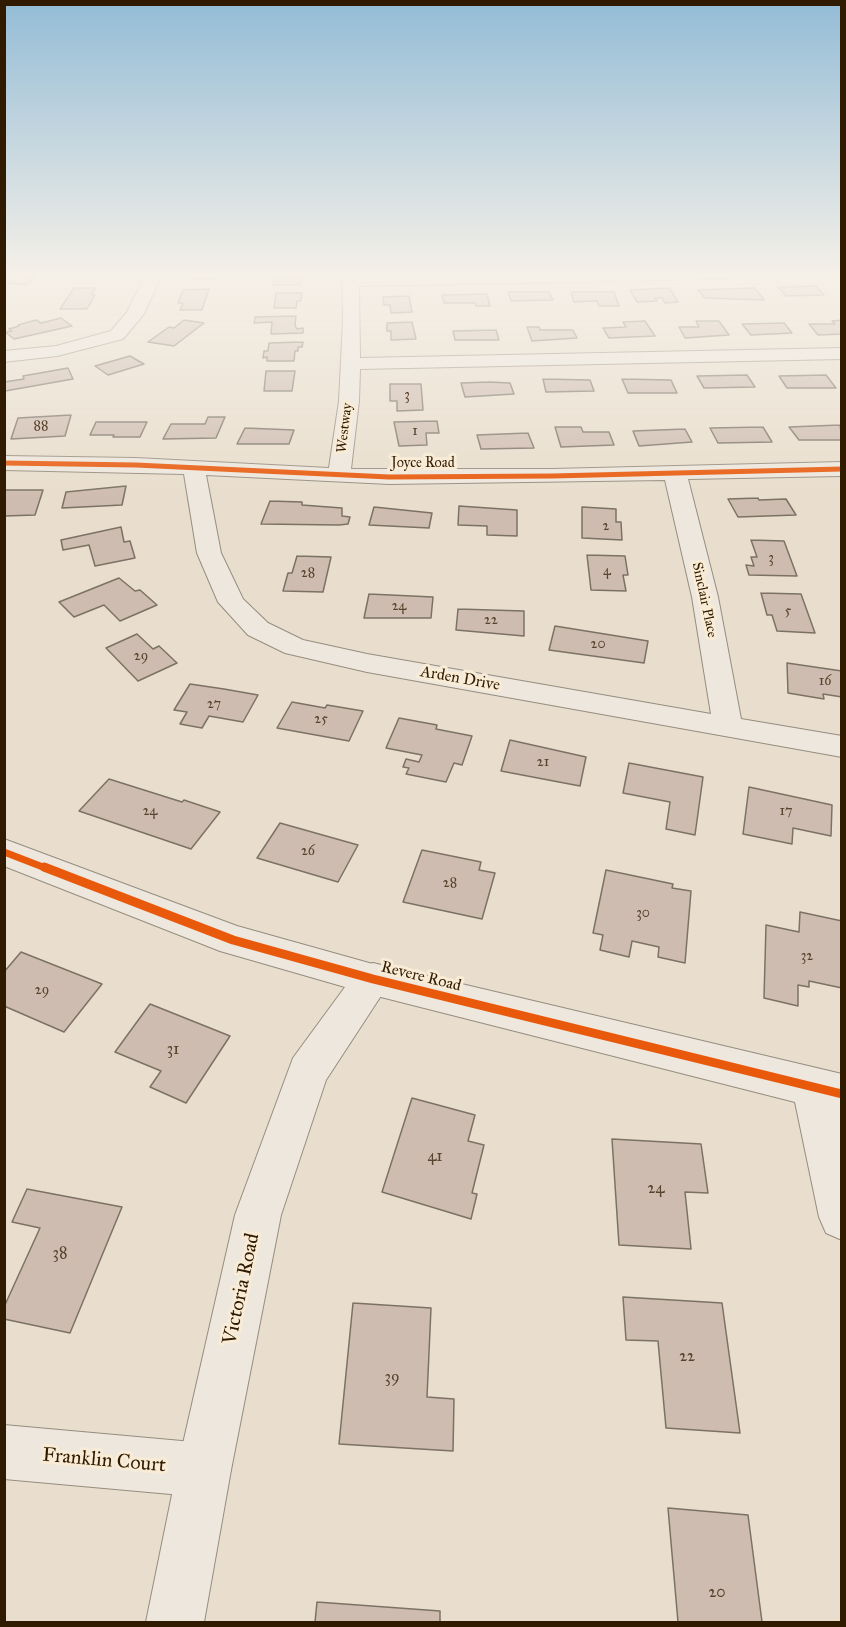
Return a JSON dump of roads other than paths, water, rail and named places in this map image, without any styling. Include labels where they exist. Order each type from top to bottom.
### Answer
[{"type":"street","points":[[4,357],[69,348]]},
{"type":"street","name":"Westway","points":[[339,476],[349,401],[351,348]]},
{"type":"street","points":[[351,364],[842,353]]},
{"type":"street","name":"Joyce Road","points":[[4,463],[194,468],[339,476],[541,477],[842,469]]},
{"type":"street","name":"Arden Drive","points":[[194,468],[209,553],[231,602],[258,629],[295,647],[368,663],[842,747]]},
{"type":"street","name":"Sinclair Place","points":[[675,473],[705,597],[728,728]]},
{"type":"street","name":"Revere Road","points":[[4,852],[233,940],[373,979],[827,1091]]},
{"type":"street","name":"Victoria Road","points":[[175,1623],[204,1470],[258,1215],[308,1071],[373,979]]},
{"type":"street","points":[[827,1091],[842,1217]]},
{"type":"street","name":"Franklin Court","points":[[4,1452],[204,1470]]}]
